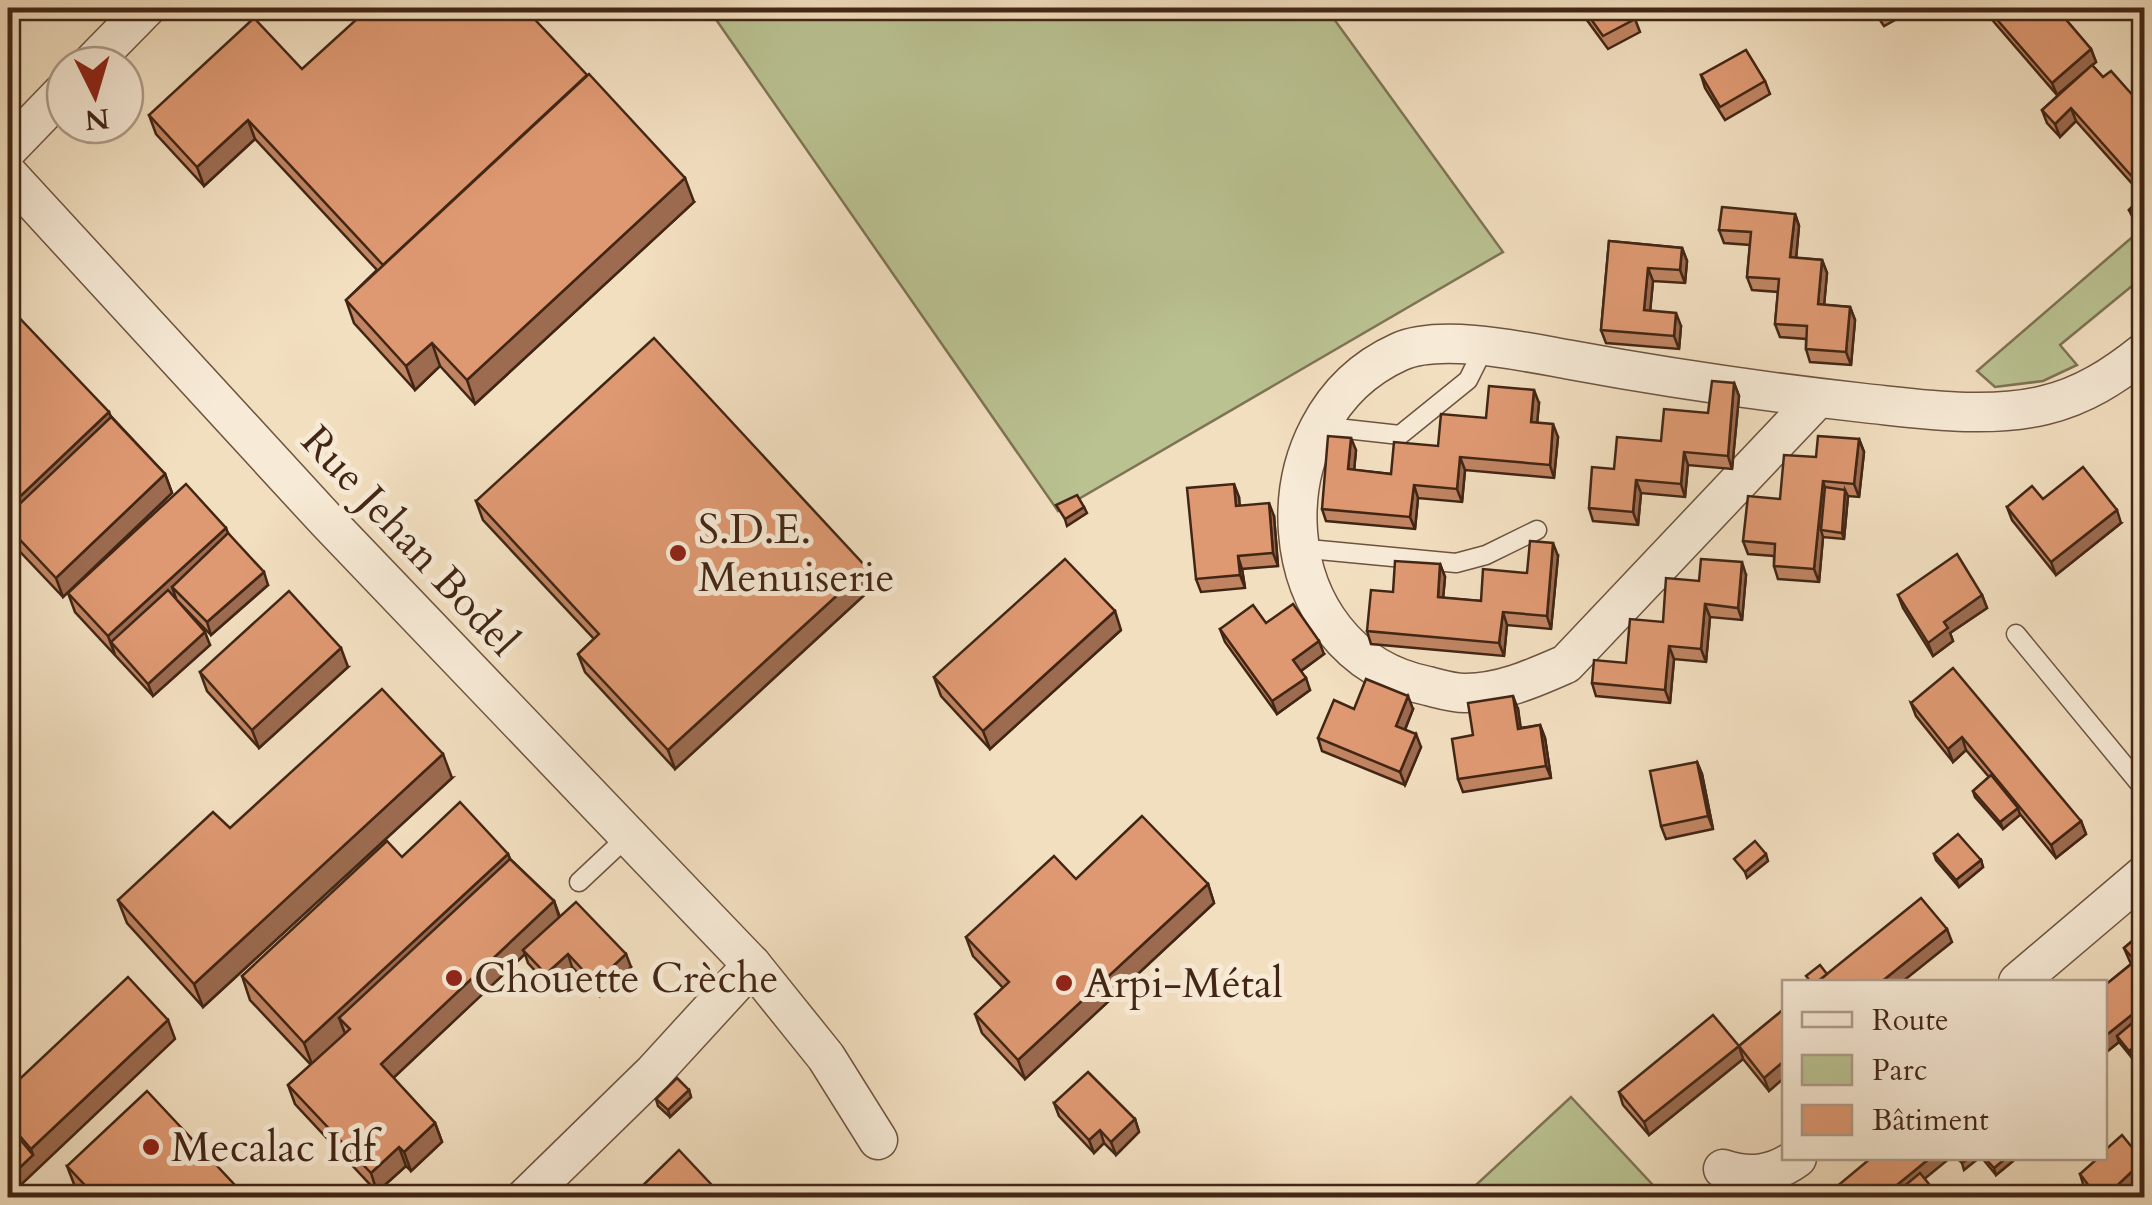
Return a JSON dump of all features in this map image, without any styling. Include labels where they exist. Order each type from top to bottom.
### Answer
[{"type":"street","points":[[110,45],[146,8]]},
{"type":"street","points":[[8,149],[45,111]]},
{"type":"street","name":"Rue Jehan Bodel","points":[[8,174],[327,522],[752,965],[826,1057],[878,1140]]},
{"type":"street","points":[[1818,398],[1566,664],[1520,684],[1464,694],[1404,682],[1368,664],[1335,634],[1305,574],[1298,548],[1301,475],[1318,426],[1351,384],[1402,350],[1443,344],[1484,348],[1818,398],[1924,409],[2043,406],[2111,378],[2144,352]]},
{"type":"street","points":[[2020,980],[2144,875]]},
{"type":"street","points":[[525,1198],[652,1072],[752,965]]},
{"type":"street","points":[[1724,1170],[1747,1177],[1784,1168],[1794,1160]]},
{"type":"lane","points":[[1318,426],[1400,435],[1468,380],[1484,348]]},
{"type":"lane","points":[[1298,548],[1456,563],[1486,555],[1537,530]]},
{"type":"lane","points":[[2016,634],[2144,789]]},
{"type":"lane","points":[[580,882],[627,837]]},
{"type":"green space","points":[[708,8],[1326,8],[1503,252],[1058,511]]},
{"type":"green space","points":[[2144,227],[2144,287],[2138,281],[2060,345],[2077,365],[2043,381],[1995,387],[1977,371]]},
{"type":"green space","points":[[1571,1097],[1664,1197],[1463,1197]]},
{"type":"building","points":[[369,8],[524,8],[587,75],[383,265],[248,120],[197,167],[149,115],[254,18],[302,69]]},
{"type":"building","points":[[1583,8],[1626,8],[1635,19],[1603,36]]},
{"type":"building","points":[[1987,8],[2056,8],[2091,49],[2052,83]]},
{"type":"building","points":[[1746,50],[1765,81],[1720,107],[1701,75]]},
{"type":"building","points":[[2092,65],[2103,77],[2111,71],[2144,108],[2144,190],[2071,108],[2055,124],[2042,110]]},
{"type":"building","points":[[589,74],[685,178],[467,380],[432,343],[406,366],[346,300]]},
{"type":"building","points":[[2144,195],[2144,218],[2141,221],[2129,210]]},
{"type":"building","points":[[1722,207],[1795,214],[1790,257],[1822,260],[1818,304],[1850,307],[1846,352],[1806,349],[1807,326],[1775,324],[1779,279],[1747,277],[1751,232],[1719,230]]},
{"type":"building","points":[[1609,241],[1682,248],[1680,270],[1648,268],[1644,310],[1676,313],[1674,336],[1601,330]]},
{"type":"building","points":[[8,306],[109,412],[8,508]]},
{"type":"building","name":"S.D.E. Menuiserie","points":[[654,338],[867,568],[668,750],[578,654],[599,634],[476,501]]},
{"type":"building","points":[[1712,381],[1734,383],[1728,456],[1684,452],[1681,484],[1636,480],[1633,512],[1589,508],[1592,467],[1614,469],[1617,437],[1661,441],[1664,409],[1708,413]]},
{"type":"building","points":[[1489,386],[1534,390],[1531,422],[1553,424],[1550,465],[1460,457],[1457,489],[1414,485],[1410,517],[1322,509],[1328,436],[1351,438],[1348,469],[1391,474],[1394,442],[1438,446],[1441,414],[1486,418]]},
{"type":"building","points":[[111,417],[165,474],[56,578],[8,527],[8,515]]},
{"type":"building","points":[[1818,436],[1859,439],[1854,484],[1823,481],[1814,569],[1774,566],[1775,544],[1743,541],[1748,496],[1780,499],[1784,455],[1816,457]]},
{"type":"building","points":[[2083,467],[2117,510],[2051,562],[2007,507],[2032,486],[2043,499]]},
{"type":"building","points":[[186,484],[226,528],[108,636],[68,593]]},
{"type":"building","points":[[1234,484],[1236,506],[1269,503],[1273,553],[1238,556],[1240,575],[1196,579],[1187,488]]},
{"type":"building","points":[[1825,487],[1845,490],[1842,533],[1821,530]]},
{"type":"building","points":[[1077,495],[1084,507],[1065,519],[1056,505]]},
{"type":"building","points":[[228,533],[264,572],[207,622],[172,587]]},
{"type":"building","points":[[1530,541],[1553,543],[1547,616],[1503,612],[1499,643],[1367,631],[1371,590],[1393,592],[1395,561],[1440,564],[1438,597],[1481,601],[1483,569],[1527,573]]},
{"type":"building","points":[[1957,554],[1982,595],[1944,622],[1948,628],[1928,643],[1898,595]]},
{"type":"building","points":[[1065,559],[1115,611],[983,731],[934,677]]},
{"type":"building","points":[[1701,559],[1742,562],[1738,608],[1705,604],[1701,649],[1669,646],[1665,690],[1592,683],[1594,660],[1626,663],[1630,619],[1663,622],[1666,578],[1699,581]]},
{"type":"building","points":[[168,590],[205,632],[148,684],[111,642]]},
{"type":"building","points":[[289,591],[341,648],[252,730],[200,672]]},
{"type":"building","points":[[1293,604],[1319,641],[1293,660],[1306,678],[1272,701],[1220,629],[1253,605],[1266,623]]},
{"type":"building","points":[[1953,668],[2081,821],[2051,845],[1962,737],[1948,749],[1911,703]]},
{"type":"building","points":[[1366,679],[1408,696],[1396,726],[1416,734],[1400,772],[1318,738],[1334,700],[1354,709]]},
{"type":"building","points":[[382,689],[443,754],[194,984],[118,900],[213,812],[230,828]]},
{"type":"building","points":[[1513,696],[1518,729],[1540,725],[1546,766],[1458,779],[1452,739],[1473,735],[1468,703]]},
{"type":"building","points":[[1697,762],[1708,816],[1661,826],[1650,771]]},
{"type":"building","points":[[1991,775],[2018,808],[2000,822],[1973,791]]},
{"type":"building","points":[[460,802],[508,854],[304,1043],[242,976],[387,841],[402,857]]},
{"type":"building","points":[[1142,816],[1208,884],[1018,1060],[975,1014],[1009,982],[966,937],[1054,856],[1076,879]]},
{"type":"building","points":[[1958,834],[1981,860],[1956,880],[1934,854]]},
{"type":"building","points":[[1755,841],[1766,854],[1745,872],[1734,859]]},
{"type":"building","points":[[510,859],[554,901],[381,1064],[435,1123],[404,1152],[399,1147],[371,1173],[288,1085],[350,1029],[339,1018]]},
{"type":"building","points":[[1921,898],[1947,929],[1883,980],[1819,980]]},
{"type":"building","points":[[576,902],[626,954],[595,983],[568,954],[546,974],[523,950]]},
{"type":"building","points":[[2144,931],[2144,1005],[2107,1035],[2107,984],[2135,961],[2124,948]]},
{"type":"building","points":[[1820,965],[1827,974],[1820,980],[1806,976]]},
{"type":"building","points":[[128,977],[168,1020],[31,1149],[8,1122],[8,1090]]},
{"type":"building","points":[[1782,1011],[1782,1063],[1764,1078],[1739,1046]]},
{"type":"building","points":[[2144,1013],[2144,1039],[2129,1051],[2117,1036]]},
{"type":"building","points":[[1713,1015],[1739,1046],[1644,1122],[1619,1092]]},
{"type":"building","points":[[1088,1072],[1135,1119],[1111,1142],[1100,1130],[1089,1140],[1054,1103]]},
{"type":"building","points":[[677,1078],[689,1090],[668,1110],[656,1099]]},
{"type":"building","name":"Mecalac Idf","points":[[147,1091],[247,1198],[97,1198],[67,1166]]},
{"type":"building","points":[[8,1125],[33,1155],[8,1179]]},
{"type":"building","points":[[2122,1135],[2143,1161],[2104,1198],[2098,1198],[2080,1174],[2096,1160],[2107,1160],[2107,1148]]},
{"type":"building","points":[[679,1150],[724,1198],[630,1198]]},
{"type":"building","points":[[1869,1160],[1928,1160],[1881,1198],[1823,1198]]},
{"type":"building","points":[[1987,1160],[2004,1160],[1994,1168]]},
{"type":"building","points":[[1920,1173],[1937,1194],[1933,1198],[1890,1198]]},
{"type":"place","name":"S.D.E. Menuiserie","points":[[678,553]]},
{"type":"place","name":"Chouette Crèche","points":[[454,978]]},
{"type":"place","name":"Arpi-Métal","points":[[1064,983]]},
{"type":"place","name":"Mecalac Idf","points":[[151,1147]]}]
